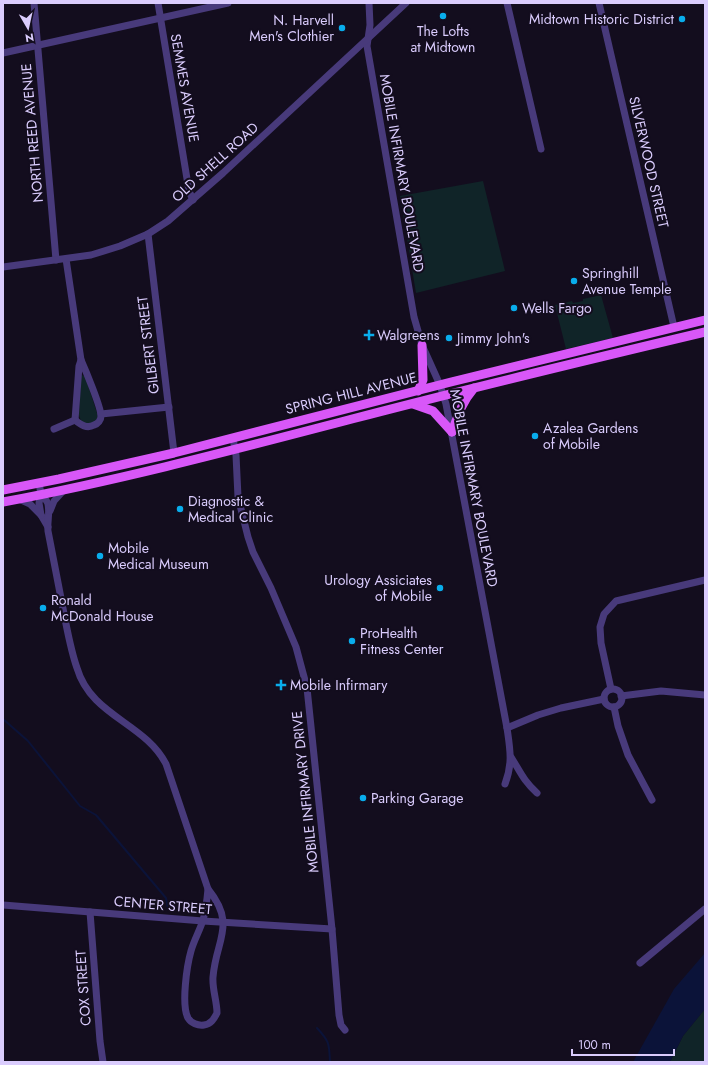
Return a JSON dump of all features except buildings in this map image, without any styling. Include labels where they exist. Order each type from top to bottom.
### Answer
[{"type":"main road","name":"SPRING HILL AVENUE","points":[[3,490],[174,453],[418,390],[705,320]]},
{"type":"main road","name":"SPRING HILL AVENUE","points":[[3,502],[110,480],[474,388],[705,332]]},
{"type":"main road","points":[[418,390],[423,380],[422,345]]},
{"type":"main road","points":[[412,404],[433,411],[452,432],[461,406],[474,388]]},
{"type":"street","name":"NORTH REED AVENUE","points":[[34,3],[56,260]]},
{"type":"street","name":"SEMMES AVENUE","points":[[158,3],[189,190],[193,200]]},
{"type":"street","points":[[3,53],[228,3]]},
{"type":"street","name":"MOBILE INFIRMARY BOULEVARD","points":[[369,3],[370,25],[367,48],[414,317],[422,345],[444,396],[507,728],[511,757],[506,784]]},
{"type":"street","name":"OLD SHELL ROAD","points":[[3,267],[91,255],[120,246],[148,234],[168,221],[193,200],[406,3]]},
{"type":"street","points":[[507,3],[541,149]]},
{"type":"street","name":"SILVERWOOD STREET","points":[[599,3],[674,327]]},
{"type":"street","name":"GILBERT STREET","points":[[148,234],[174,453]]},
{"type":"street","points":[[66,259],[81,360],[101,414],[101,418],[98,422],[89,427],[81,425],[75,420]]},
{"type":"street","points":[[75,420],[79,366],[81,360]]},
{"type":"street","points":[[101,414],[168,407]]},
{"type":"street","points":[[54,429],[75,420]]},
{"type":"street","name":"MOBILE INFIRMARY DRIVE","points":[[233,438],[238,497],[248,537],[253,552],[296,647],[307,688],[332,929],[339,1015],[341,1024],[345,1030]]},
{"type":"street","points":[[39,483],[41,494],[39,503],[41,515]]},
{"type":"street","points":[[48,528],[54,501],[64,490]]},
{"type":"street","points":[[41,494],[47,500],[50,514]]},
{"type":"street","points":[[19,499],[30,504],[41,515],[48,528],[68,633],[81,680],[86,689],[102,707],[149,741],[160,753],[166,764],[208,889],[218,904],[224,923],[212,978],[217,1013],[209,1024],[203,1025],[193,1023],[188,1019],[185,996],[187,966],[195,937],[206,909],[208,889]]},
{"type":"street","points":[[611,689],[601,643],[600,627],[604,614],[616,601],[705,580]]},
{"type":"street","points":[[611,689],[619,691],[622,696],[619,704],[614,707],[609,706],[604,699],[604,694],[611,689]]},
{"type":"street","points":[[622,696],[661,692],[705,695]]},
{"type":"street","points":[[507,728],[538,715],[561,708],[604,699]]},
{"type":"street","points":[[614,707],[618,726],[628,755],[652,800]]},
{"type":"street","name":"MOBILE INFIRMARY BOULEVARD","points":[[511,757],[523,778],[537,793]]},
{"type":"street","name":"CENTER STREET","points":[[3,905],[224,923],[332,929]]},
{"type":"street","points":[[640,963],[705,909]]},
{"type":"street","name":"COX STREET","points":[[90,912],[103,1062]]},
{"type":"green space","points":[[483,181],[505,271],[416,293],[400,196]]},
{"type":"green space","points":[[601,295],[613,338],[566,349],[555,305],[572,301],[573,303],[583,301],[583,299]]},
{"type":"green space","points":[[81,375],[85,376],[98,417],[95,422],[88,425],[81,421],[79,415]]},
{"type":"green space","points":[[705,1009],[705,1062],[670,1062],[683,1036]]},
{"type":"shaded area","points":[[705,953],[705,1009],[683,1036],[670,1062],[633,1062],[674,989]]},
{"type":"waterway","points":[[3,719],[28,741],[80,806],[96,815],[166,898],[168,909]]},
{"type":"waterway","points":[[317,1028],[328,1044],[330,1062]]},
{"type":"place","name":"The Lofts at Midtown","points":[[443,16]]},
{"type":"place","name":"Midtown Historic District","points":[[682,19]]},
{"type":"place","name":"N. Harvell Men's Clothier","points":[[342,28]]},
{"type":"place","name":"Springhill Avenue Temple","points":[[574,281]]},
{"type":"place","name":"Wells Fargo","points":[[514,308]]},
{"type":"place","name":"Walgreens","points":[[369,335]]},
{"type":"place","name":"Jimmy John's","points":[[449,338]]},
{"type":"place","name":"Azalea Gardens of Mobile","points":[[535,436]]},
{"type":"place","name":"Diagnostic & Medical Clinic","points":[[180,509]]},
{"type":"place","name":"Mobile Medical Museum","points":[[100,556]]},
{"type":"place","name":"Urology Assiciates of Mobile","points":[[440,588]]},
{"type":"place","name":"Ronald McDonald House","points":[[43,608]]},
{"type":"place","name":"ProHealth Fitness Center","points":[[352,641]]},
{"type":"place","name":"Mobile Infirmary","points":[[281,685]]},
{"type":"place","name":"Parking Garage","points":[[363,798]]}]
